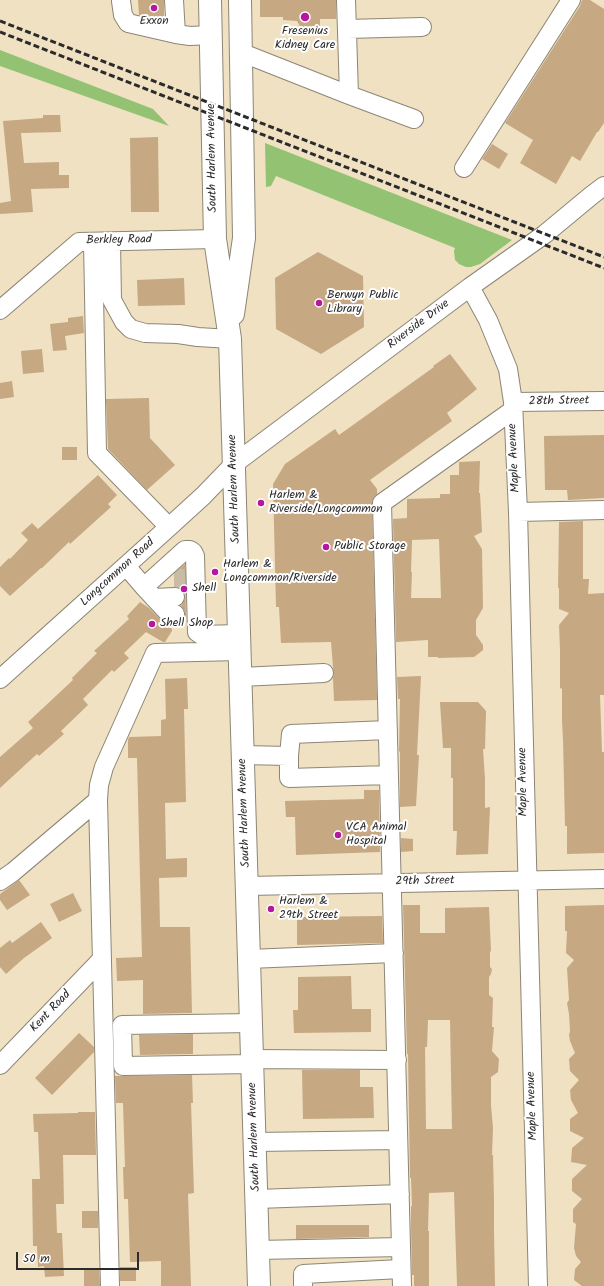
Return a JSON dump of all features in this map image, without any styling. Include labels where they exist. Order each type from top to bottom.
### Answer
[{"type":"main road","name":"South Harlem Avenue","points":[[210,0],[215,239],[230,339],[259,1286]]},
{"type":"main road","name":"South Harlem Avenue","points":[[230,339],[244,238],[240,0]]},
{"type":"street","points":[[174,0],[176,34]]},
{"type":"street","points":[[346,0],[350,95]]},
{"type":"street","points":[[464,168],[571,0]]},
{"type":"street","points":[[121,1],[123,15],[128,23],[176,34],[190,36],[211,35]]},
{"type":"street","points":[[347,29],[422,27]]},
{"type":"street","points":[[240,52],[414,119]]},
{"type":"street","name":"Riverside Drive","points":[[234,464],[470,287],[600,195]]},
{"type":"street","name":"Berkley Road","points":[[0,310],[80,242],[215,239]]},
{"type":"street","points":[[93,242],[97,453],[169,527]]},
{"type":"street","points":[[111,242],[112,300],[124,322],[131,329],[145,333],[178,334],[230,339]]},
{"type":"street","name":"Maple Avenue","points":[[470,287],[488,320],[508,370],[513,406],[518,512],[538,1286]]},
{"type":"street","name":"28th Street","points":[[513,406],[604,401]]},
{"type":"street","points":[[303,1286],[303,1274],[346,1278],[396,1277],[401,1247],[382,503],[513,406]]},
{"type":"street","name":"Longcommon Road","points":[[0,679],[203,496],[234,464]]},
{"type":"street","points":[[518,512],[604,510]]},
{"type":"street","points":[[150,588],[185,550],[190,550],[195,556],[194,578],[197,632],[201,635],[239,642]]},
{"type":"street","points":[[126,566],[150,588],[170,615],[175,606]]},
{"type":"street","points":[[150,588],[174,578]]},
{"type":"street","points":[[110,1286],[98,800],[99,785],[104,767],[155,653],[239,642]]},
{"type":"street","points":[[241,677],[324,673]]},
{"type":"street","points":[[388,730],[291,734],[289,778],[389,775]]},
{"type":"street","points":[[243,755],[289,756]]},
{"type":"street","points":[[0,881],[13,872],[98,800]]},
{"type":"street","name":"29th Street","points":[[247,886],[604,879]]},
{"type":"street","points":[[249,959],[394,953]]},
{"type":"street","name":"Kent Road","points":[[0,1065],[102,959]]},
{"type":"street","points":[[251,1023],[122,1025],[123,1066],[396,1060]]},
{"type":"street","points":[[255,1142],[398,1140]]},
{"type":"street","points":[[256,1199],[400,1194]]},
{"type":"street","points":[[258,1250],[401,1247]]},
{"type":"green space","points":[[0,50],[153,109],[169,126],[0,66]]},
{"type":"green space","points":[[265,143],[512,240],[480,264],[466,267],[459,264],[455,260],[455,248],[276,176],[271,186],[266,187]]},
{"type":"building","name":"Exxon","points":[[138,0],[164,0],[164,17],[151,18],[139,15]]},
{"type":"building","name":"Fresenius Kidney Care","points":[[260,0],[336,0],[336,19],[320,19],[320,33],[309,33],[302,30],[297,21],[283,20],[283,17],[260,17]]},
{"type":"building","points":[[582,0],[590,0],[604,9],[604,123],[580,161],[572,156],[556,184],[520,163],[533,140],[505,123],[580,6]]},
{"type":"building","points":[[43,115],[60,115],[61,132],[21,133],[24,163],[59,162],[59,175],[69,175],[69,188],[31,189],[33,212],[0,214],[0,203],[11,201],[3,121],[43,118]]},
{"type":"building","points":[[158,137],[159,212],[131,212],[130,138]]},
{"type":"building","points":[[492,144],[508,154],[499,169],[482,159]]},
{"type":"building","name":"Berwyn Public Library","points":[[318,252],[363,276],[364,327],[321,354],[276,329],[275,278]]},
{"type":"building","points":[[184,278],[185,305],[138,306],[137,280]]},
{"type":"building","points":[[83,316],[84,333],[65,336],[67,350],[53,351],[50,324],[68,322],[68,318]]},
{"type":"building","points":[[42,349],[44,372],[23,374],[21,351]]},
{"type":"building","points":[[450,354],[477,389],[447,413],[452,421],[370,480],[377,489],[377,494],[373,498],[372,503],[377,700],[334,701],[334,673],[331,642],[281,643],[279,607],[276,607],[273,484],[285,464],[335,429],[339,435]]},
{"type":"building","points":[[12,381],[14,397],[0,399],[0,383]]},
{"type":"building","points":[[149,398],[150,438],[175,465],[147,490],[108,449],[106,399]]},
{"type":"building","points":[[604,435],[604,498],[568,500],[567,490],[545,490],[544,436]]},
{"type":"building","points":[[62,447],[77,447],[77,460],[62,460]]},
{"type":"building","points":[[480,461],[479,493],[482,532],[474,536],[482,549],[483,608],[476,620],[476,635],[483,645],[483,650],[474,657],[428,657],[428,640],[396,642],[393,519],[407,518],[407,499],[440,498],[440,494],[450,494],[450,475],[459,475],[459,462]],"holes":[[[439,539],[441,598],[411,598],[412,540]]]},
{"type":"building","points":[[98,475],[117,495],[108,504],[111,507],[70,544],[69,542],[10,596],[0,586],[0,567],[28,540],[21,533],[32,523],[38,529]]},
{"type":"building","points":[[583,521],[583,579],[589,579],[588,594],[604,593],[604,695],[600,695],[602,752],[604,752],[604,853],[567,854],[562,689],[560,688],[559,625],[569,613],[559,609],[559,522]]},
{"type":"building","points":[[185,564],[186,618],[185,612],[181,606],[185,596],[184,591],[175,587],[175,573]]},
{"type":"building","points":[[140,602],[149,608],[166,625],[171,625],[172,631],[165,642],[146,632],[124,653],[129,658],[114,672],[112,670],[83,699],[88,705],[61,731],[64,734],[39,756],[37,754],[0,788],[0,757],[33,728],[28,722],[73,680],[72,678],[97,653],[94,651],[129,619],[127,616]]},
{"type":"building","points":[[421,676],[416,806],[400,807],[400,699],[398,699],[397,677]]},
{"type":"building","points":[[187,678],[188,709],[184,709],[186,802],[165,803],[166,859],[187,858],[187,877],[159,878],[160,927],[190,927],[192,1013],[143,1014],[143,980],[117,981],[116,958],[142,957],[137,758],[128,758],[128,740],[129,737],[161,736],[161,720],[166,719],[165,679]]},
{"type":"building","points":[[440,702],[478,702],[486,711],[485,749],[483,749],[485,808],[490,807],[488,854],[456,855],[457,831],[453,831],[453,778],[451,778],[451,748],[443,748]]},
{"type":"building","name":"VCA Animal Hospital","points":[[364,790],[379,790],[380,852],[296,855],[295,817],[286,817],[285,801],[364,799]]},
{"type":"building","points":[[401,838],[413,839],[413,851],[401,852]]},
{"type":"building","points":[[19,880],[30,895],[7,910],[0,900],[0,894]]},
{"type":"building","points":[[73,893],[82,911],[59,922],[50,904]]},
{"type":"building","points":[[403,905],[420,905],[420,933],[445,933],[445,908],[489,907],[491,951],[490,967],[492,969],[489,977],[489,995],[493,998],[492,1027],[494,1027],[492,1051],[499,1059],[498,1072],[491,1077],[495,1286],[457,1286],[454,1192],[429,1193],[429,1286],[414,1286],[414,1275],[412,1275],[412,1206]],"holes":[[[428,1020],[450,1020],[452,1129],[426,1129],[425,1047],[427,1047]]]},
{"type":"building","points":[[604,905],[604,1286],[582,1286],[574,1280],[575,1269],[581,1262],[576,1256],[574,1248],[576,1224],[573,1222],[573,1209],[582,1199],[572,1191],[572,1179],[587,1165],[571,1162],[572,1148],[584,1138],[570,1131],[570,1119],[578,1113],[571,1100],[570,1090],[579,1080],[570,1071],[569,1059],[575,1053],[569,1035],[567,968],[574,960],[566,953],[567,931],[565,931],[565,906]]},
{"type":"building","points":[[382,916],[383,943],[297,945],[297,917]]},
{"type":"building","points":[[41,922],[52,938],[24,958],[6,974],[0,967],[0,948],[10,940],[12,943]]},
{"type":"building","points":[[351,976],[352,1009],[371,1009],[371,1032],[294,1033],[293,1010],[298,1010],[298,977]]},
{"type":"building","points":[[79,1033],[94,1047],[94,1052],[52,1095],[35,1078]]},
{"type":"building","points":[[193,1034],[193,1054],[140,1055],[139,1035]]},
{"type":"building","points":[[302,1070],[360,1070],[360,1087],[373,1087],[374,1118],[303,1119]]},
{"type":"building","points":[[192,1075],[193,1103],[191,1103],[194,1193],[188,1194],[191,1286],[161,1286],[161,1261],[130,1262],[128,1199],[124,1199],[123,1167],[125,1167],[123,1103],[116,1103],[115,1076]]},
{"type":"building","points":[[95,1112],[96,1155],[63,1155],[64,1204],[56,1204],[57,1233],[62,1233],[64,1276],[45,1277],[44,1266],[38,1267],[37,1246],[33,1246],[32,1179],[40,1179],[38,1132],[34,1132],[33,1114]]},
{"type":"building","points":[[82,1211],[98,1211],[98,1228],[82,1228]]},
{"type":"building","points":[[296,1225],[369,1225],[369,1237],[296,1239]]},
{"type":"building","points":[[120,1267],[136,1267],[136,1281],[120,1281]]},
{"type":"building","points":[[84,1269],[99,1269],[100,1286],[84,1286]]},
{"type":"tunnel","points":[[174,578],[192,578]]},
{"type":"railway","points":[[0,21],[604,257]]},
{"type":"railway","points":[[0,32],[604,268]]},
{"type":"place","name":"Exxon","points":[[154,8]]},
{"type":"place","name":"Fresenius Kidney Care","points":[[305,17]]},
{"type":"place","name":"Berwyn Public Library","points":[[319,303]]},
{"type":"place","name":"Harlem & Riverside/Longcommon","points":[[261,503]]},
{"type":"place","name":"Public Storage","points":[[326,547]]},
{"type":"place","name":"Harlem & Longcommon/Riverside","points":[[215,572]]},
{"type":"place","name":"Shell","points":[[184,589]]},
{"type":"place","name":"Shell Shop","points":[[152,624]]},
{"type":"place","name":"VCA Animal Hospital","points":[[338,835]]},
{"type":"place","name":"Harlem & 29th Street","points":[[271,909]]}]
